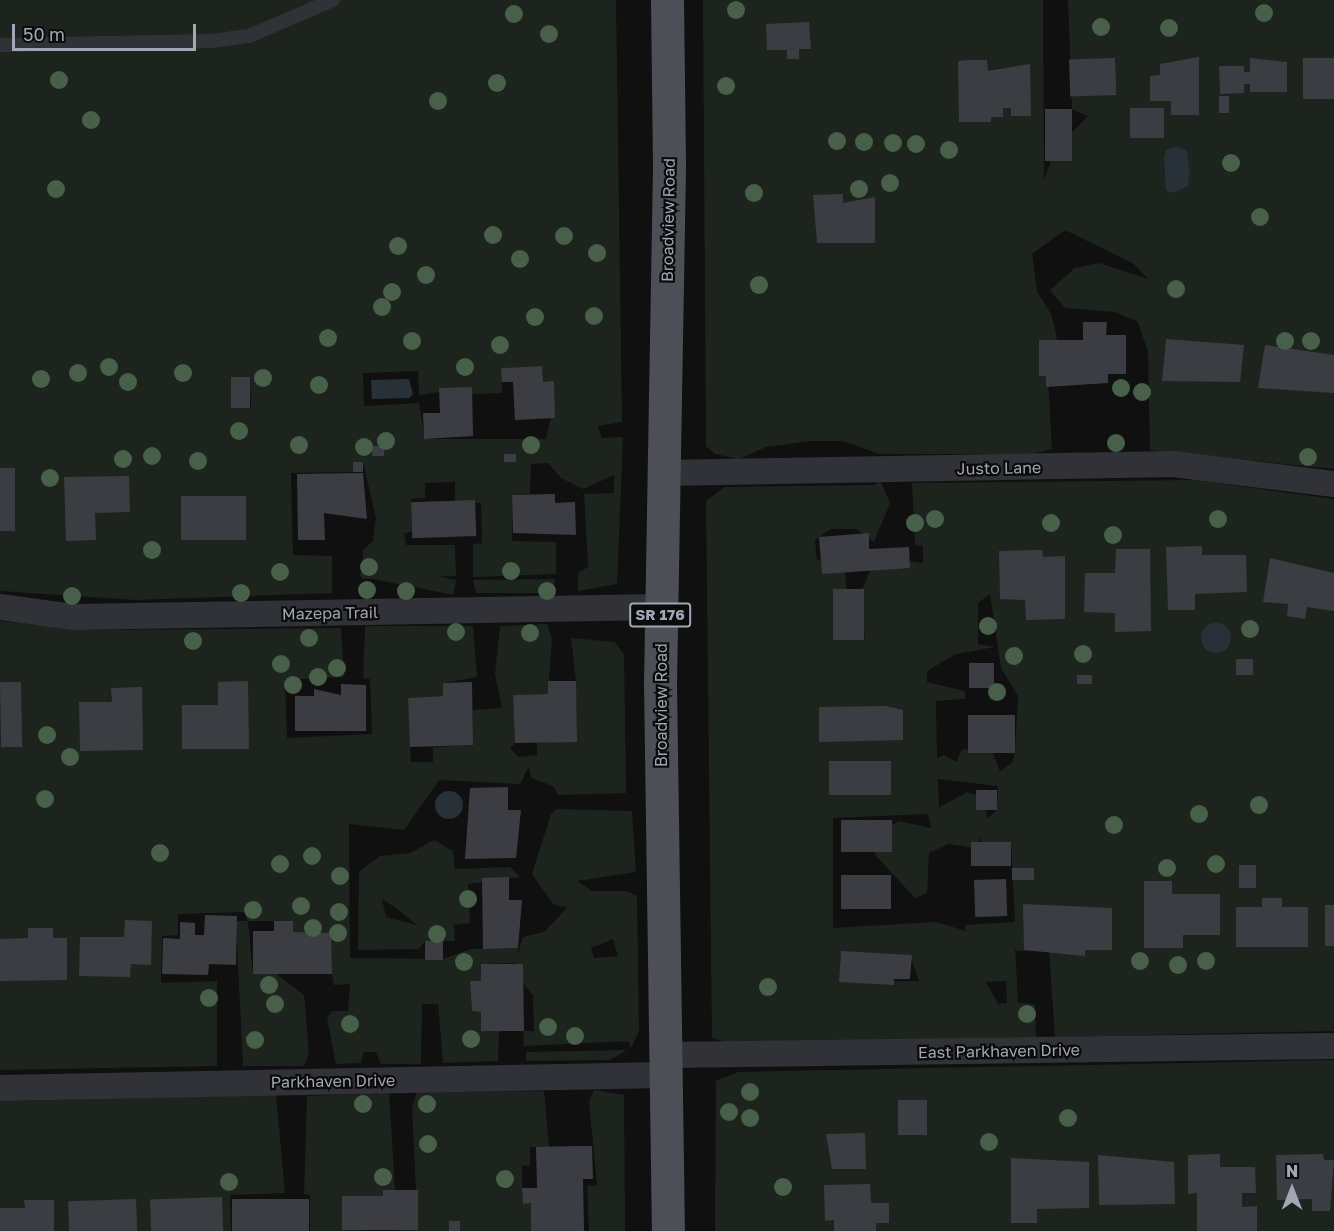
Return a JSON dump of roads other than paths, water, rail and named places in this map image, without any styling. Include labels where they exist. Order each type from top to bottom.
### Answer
[{"type":"main road","name":"Broadview Road","points":[[667,0],[660,608],[668,1231]]},
{"type":"street","name":"Justo Lane","points":[[662,473],[1173,464],[1334,484]]},
{"type":"street","name":"Mazepa Trail","points":[[0,607],[74,617],[660,608]]},
{"type":"street","name":"East Parkhaven Drive","points":[[665,1065],[1334,1046]]},
{"type":"street","name":"Parkhaven Drive","points":[[0,1088],[665,1065]]},
{"type":"lane","points":[[0,45],[212,41],[249,36],[333,0]]}]
